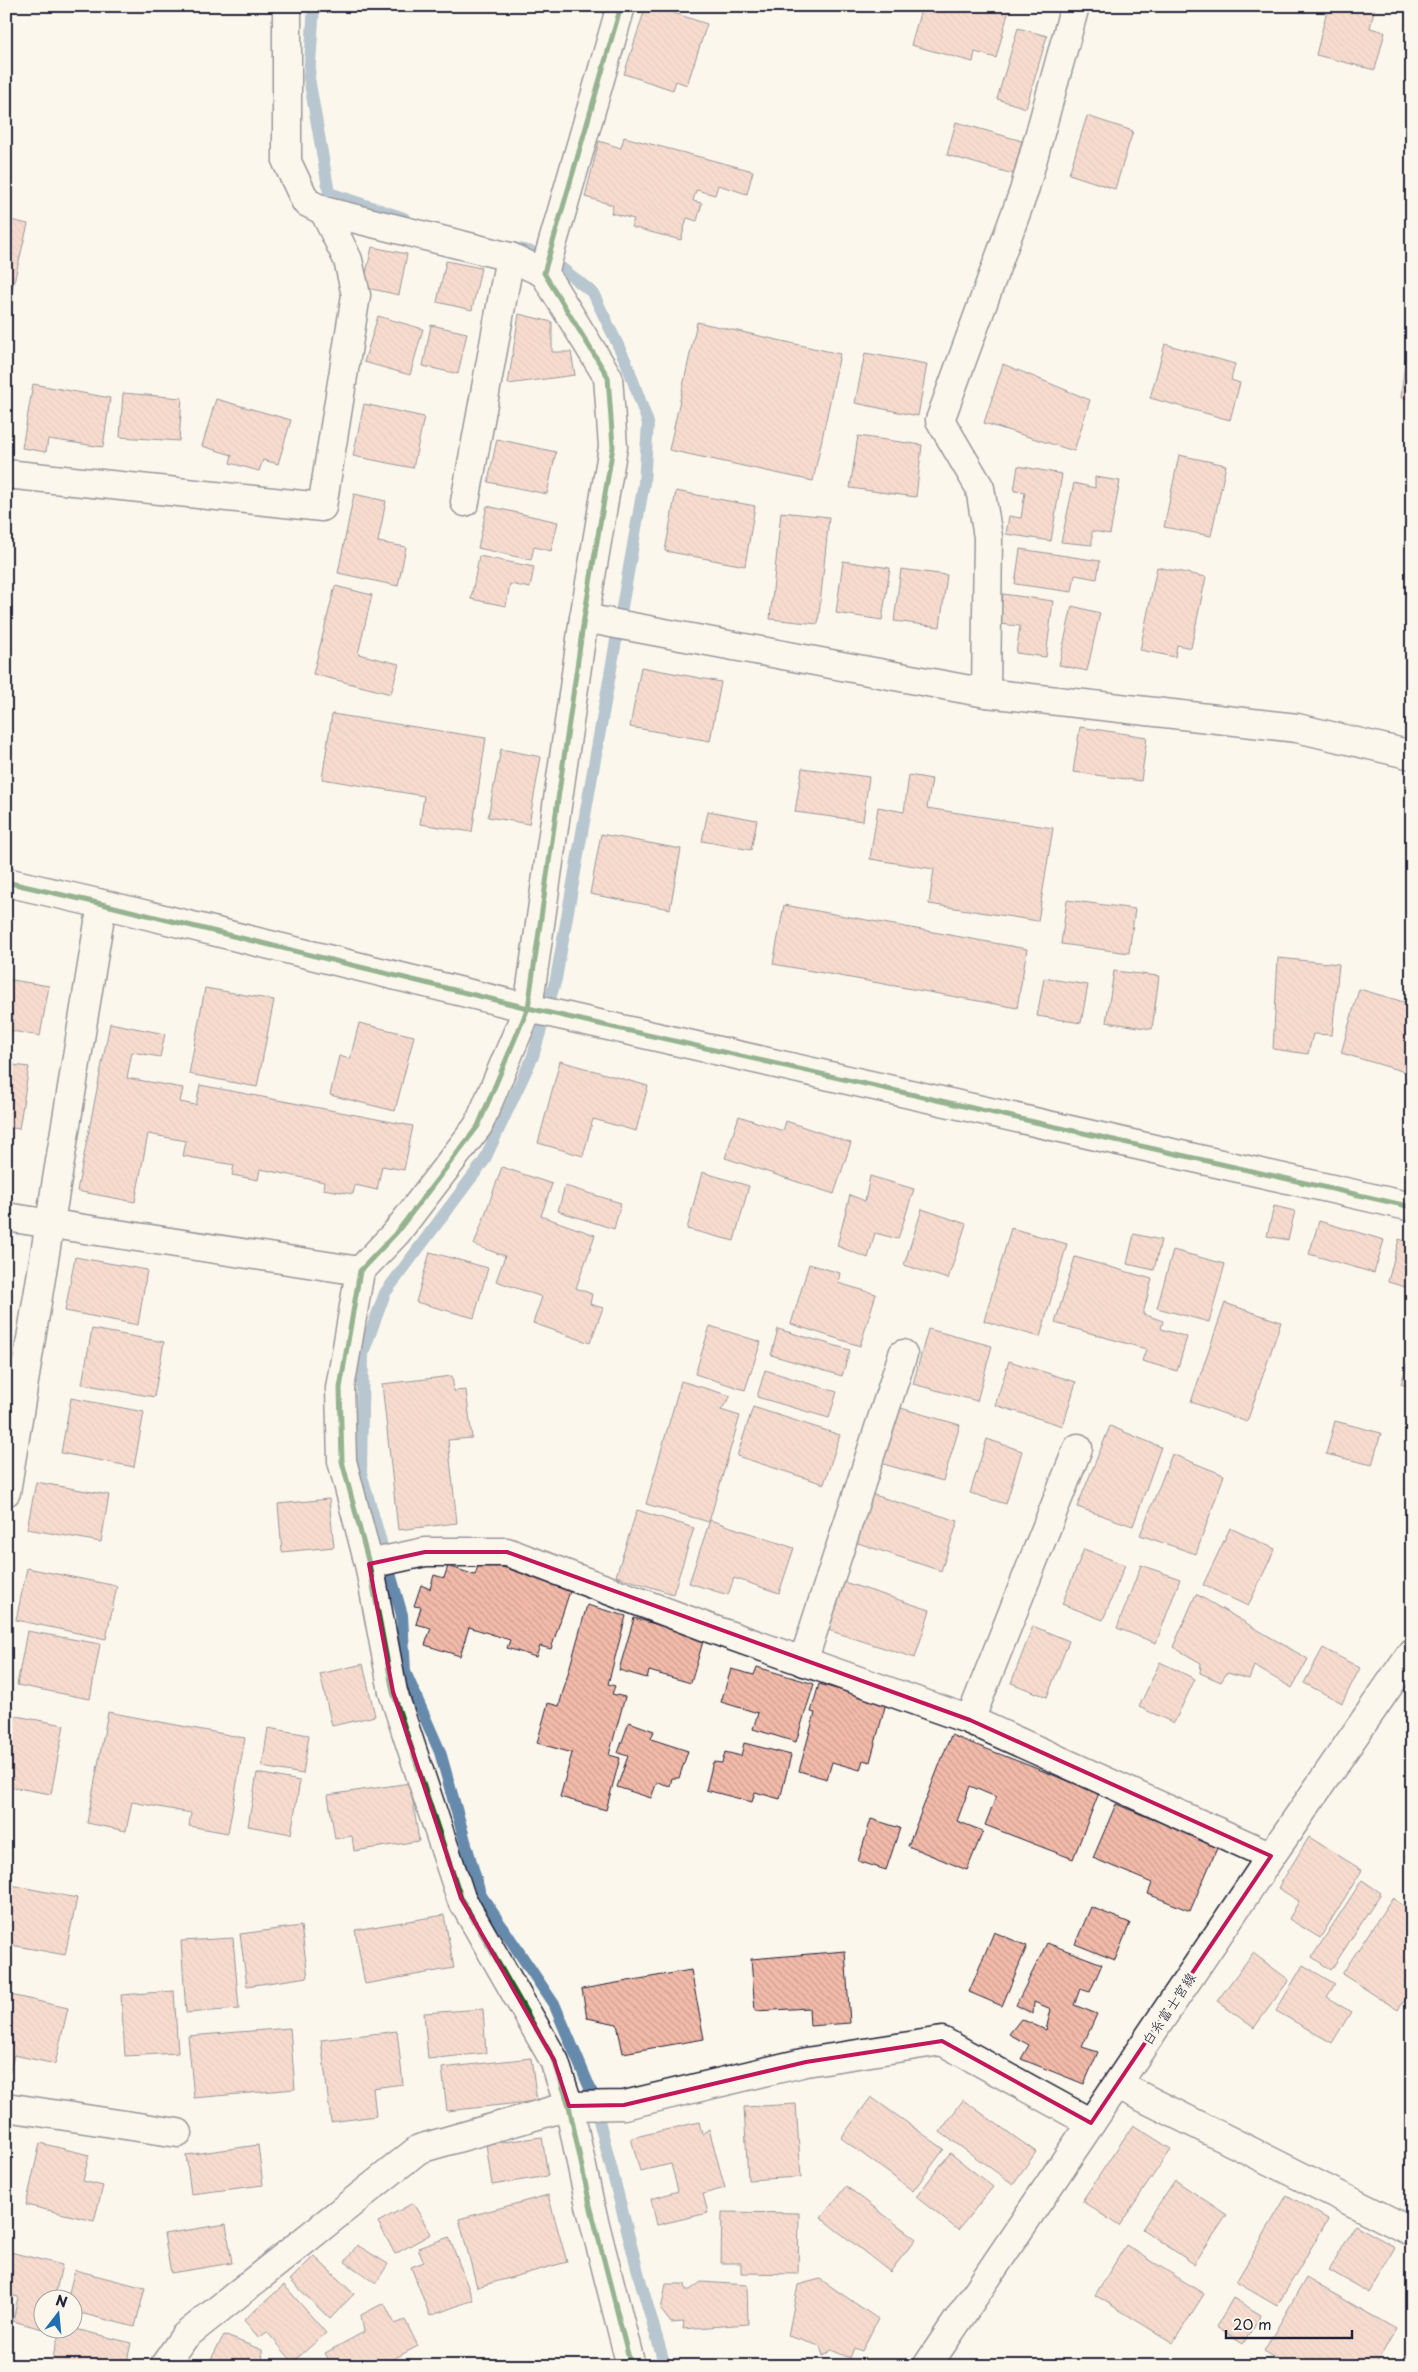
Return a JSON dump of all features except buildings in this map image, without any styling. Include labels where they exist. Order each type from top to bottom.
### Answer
[{"type":"street","points":[[287,6],[288,162],[306,202],[324,211],[510,257],[544,273],[608,377],[613,447],[584,618],[528,1008],[478,1126],[397,1232],[360,1271],[340,1388],[342,1461],[369,1564],[393,1692],[461,1898],[554,2060],[569,2106],[590,2205],[631,2366]]},
{"type":"street","points":[[544,273],[621,6]]},
{"type":"street","points":[[986,692],[988,537],[982,497],[980,488],[940,420],[1024,191],[1075,6]]},
{"type":"street","points":[[6,474],[322,507],[356,295],[348,260],[324,211]]},
{"type":"street","points":[[465,502],[510,257]]},
{"type":"street","points":[[584,618],[986,692],[1297,728],[1412,755]]},
{"type":"street","points":[[6,882],[528,1008],[1412,1207]]},
{"type":"street","points":[[6,1492],[48,1223],[102,904]]},
{"type":"street","points":[[6,1217],[360,1271]]},
{"type":"street","points":[[803,1662],[903,1354]]},
{"type":"street","points":[[970,1720],[1078,1448]]},
{"type":"street","points":[[369,1564],[425,1552],[507,1552],[803,1662],[970,1720],[1271,1856]]},
{"type":"street","name":"白糸富士宮線","points":[[927,2366],[1271,1856],[1412,1652]]},
{"type":"street","points":[[164,2366],[185,2336],[419,2149],[569,2106],[624,2106],[806,2062],[942,2041],[1091,2123]]},
{"type":"street","points":[[1118,2085],[1412,2232]]},
{"type":"street","points":[[6,2107],[178,2133]]},
{"type":"highlighted area","points":[[425,1552],[507,1552],[970,1720],[1271,1856],[1091,2123],[942,2041],[806,2062],[624,2105],[569,2106],[554,2060],[461,1898],[393,1692],[369,1564]]},
{"type":"waterway","points":[[314,6],[309,78],[329,193],[404,218]]},
{"type":"waterway","points":[[515,248],[545,255],[593,293],[627,364],[648,423],[644,483],[556,979],[533,1056],[484,1161],[385,1293],[363,1353],[361,1473],[402,1615],[405,1672],[440,1752],[480,1894],[555,2006],[592,2093],[639,2276],[665,2366]]},
{"type":"cycle path","points":[[621,6],[544,273],[608,377],[613,447],[584,618],[528,1008],[478,1126],[397,1232],[360,1271],[340,1388],[342,1461],[369,1564],[393,1692],[461,1898],[554,2060],[569,2106],[590,2205],[631,2366]]},
{"type":"cycle path","points":[[6,882],[528,1008],[1412,1207]]}]
